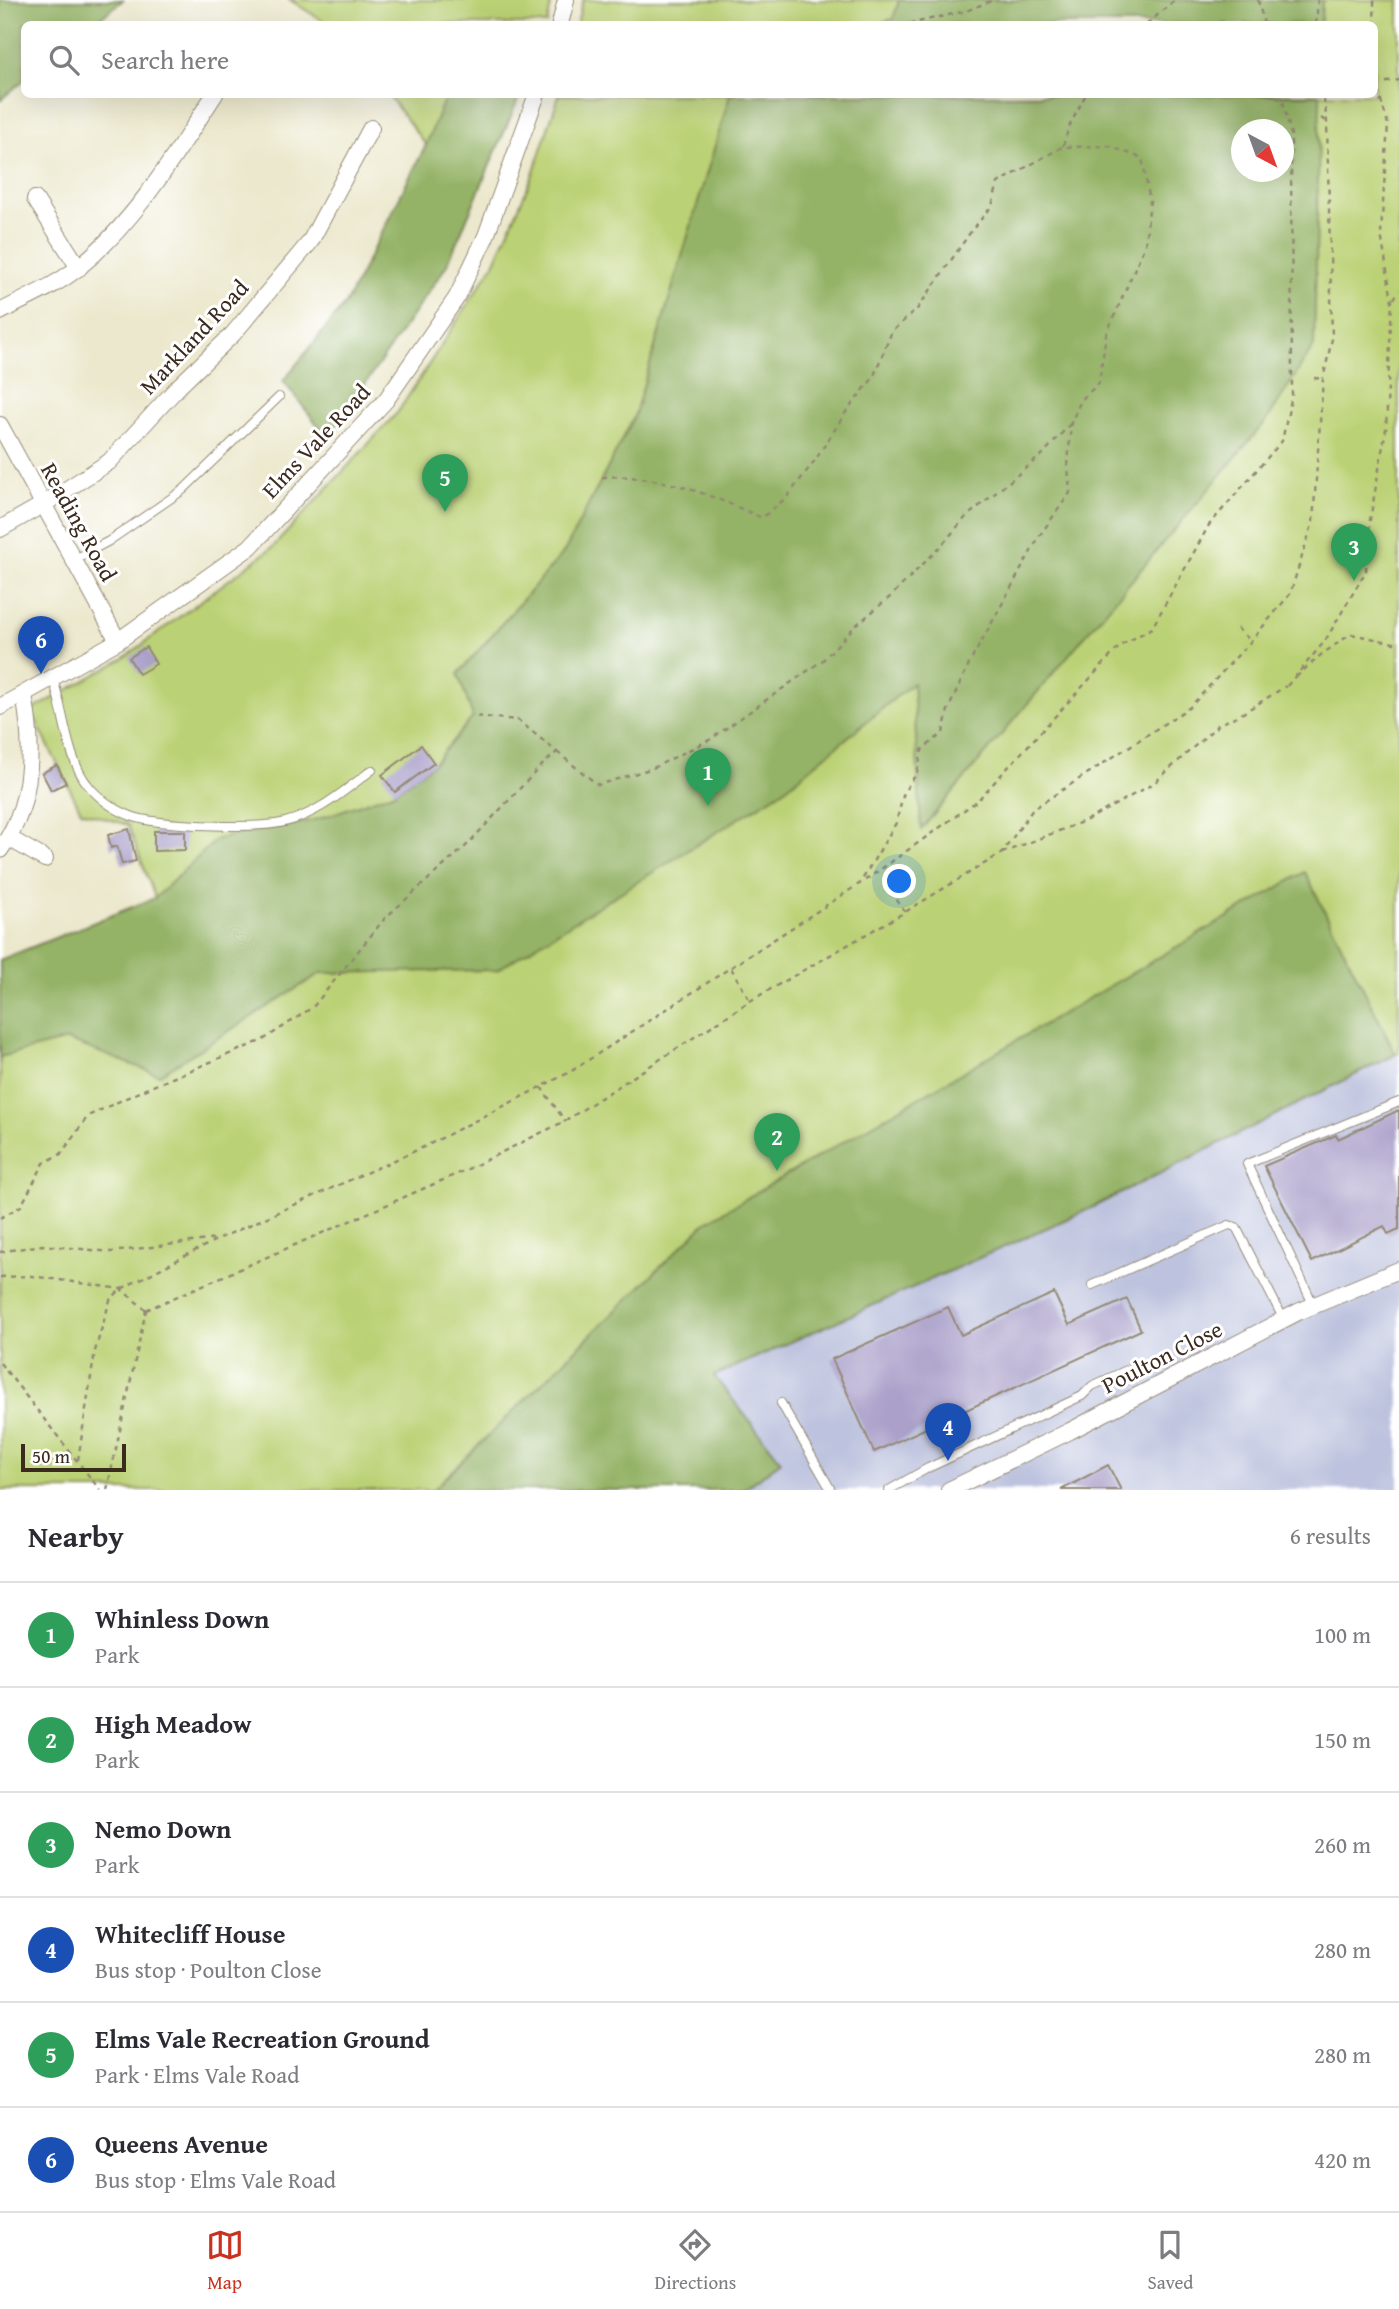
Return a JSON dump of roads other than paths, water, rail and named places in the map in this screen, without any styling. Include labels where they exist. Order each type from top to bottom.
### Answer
[{"type":"street","points":[[561,21],[566,0]]},
{"type":"street","points":[[0,312],[79,268],[131,215],[212,98]]},
{"type":"street","name":"Elms Vale Road","points":[[0,707],[118,641],[250,547],[386,400],[457,297],[486,236],[536,98]]},
{"type":"street","name":"Markland Road","points":[[0,529],[108,462],[179,386],[233,334],[310,242],[371,128]]},
{"type":"street","points":[[35,199],[79,268]]},
{"type":"street","name":"Reading Road","points":[[0,425],[118,641]]},
{"type":"street","points":[[24,695],[28,715],[27,792],[20,816],[4,844],[45,859]]},
{"type":"street","name":"Poulton Close","points":[[949,1490],[1070,1431],[1284,1320],[1399,1270]]},
{"type":"lane","points":[[75,559],[109,541],[183,490],[279,397]]},
{"type":"lane","points":[[53,679],[72,756],[81,776],[103,800],[130,816],[149,821],[197,824],[266,825],[286,822],[332,800],[372,770]]},
{"type":"lane","points":[[1314,1306],[1247,1164],[1399,1102]]},
{"type":"lane","points":[[1092,1285],[1229,1225],[1236,1227],[1284,1320]]},
{"type":"lane","points":[[889,1490],[928,1468],[1082,1396],[1093,1386],[1139,1364]]},
{"type":"lane","points":[[781,1402],[831,1490]]},
{"type":"place","name":"Elms Vale Recreation Ground","points":[[445,512]]},
{"type":"place","name":"Nemo Down","points":[[1354,581]]},
{"type":"place","name":"Queens Avenue","points":[[41,674]]},
{"type":"place","name":"Whinless Down","points":[[708,806]]},
{"type":"place","name":"High Meadow","points":[[777,1171]]},
{"type":"place","name":"Whitecliff House","points":[[948,1461]]}]
